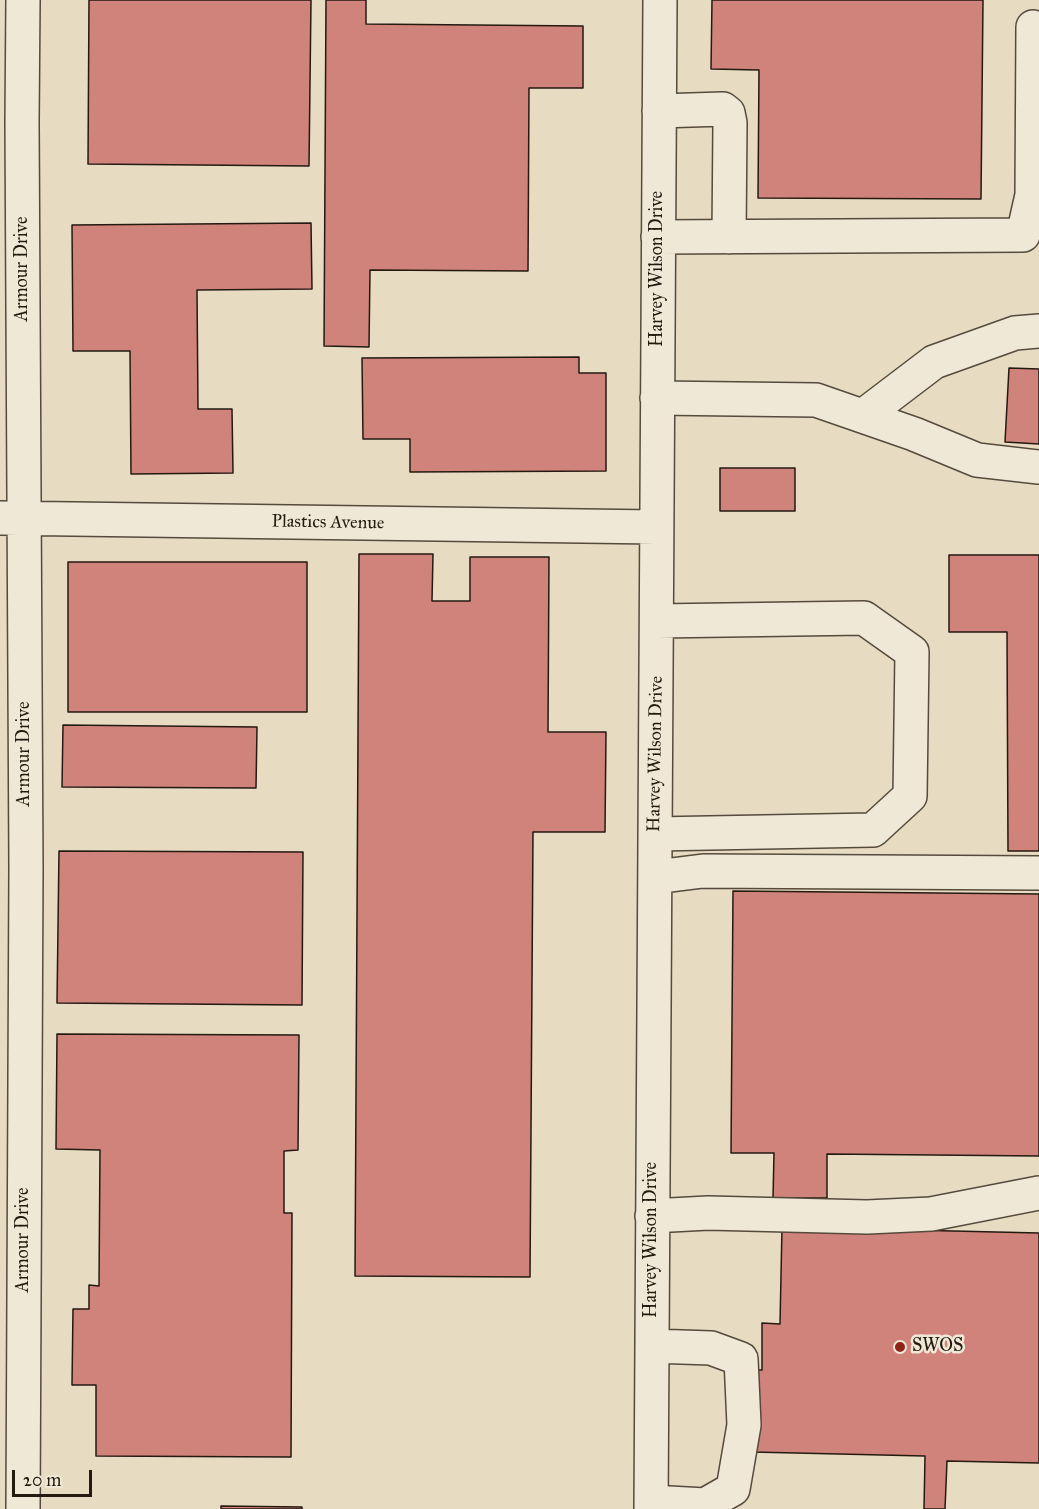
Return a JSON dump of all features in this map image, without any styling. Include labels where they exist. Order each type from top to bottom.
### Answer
[{"type":"street","name":"Armour Drive","points":[[23,0],[11,122],[12,518],[26,879],[23,1509]]},
{"type":"street","name":"Harvey Wilson Drive","points":[[651,1506],[660,0]]},
{"type":"street","points":[[658,237],[1023,235],[1032,195],[1033,27]]},
{"type":"street","points":[[659,111],[723,109],[728,113],[730,123],[729,237]]},
{"type":"street","points":[[863,416],[934,362],[1015,333],[1039,331]]},
{"type":"street","points":[[657,398],[816,400],[914,434],[977,460],[1039,467]]},
{"type":"street","name":"Plastics Avenue","points":[[12,518],[656,527]]},
{"type":"street","points":[[656,834],[873,830],[909,796],[912,652],[864,618],[657,621]]},
{"type":"street","points":[[655,877],[703,871],[1039,873]]},
{"type":"street","points":[[652,1216],[708,1213],[867,1217],[931,1214],[1039,1193]]},
{"type":"street","points":[[651,1506],[705,1505],[733,1489],[744,1425],[741,1359],[711,1348],[652,1346]]},
{"type":"building","points":[[89,0],[311,0],[309,166],[88,164]]},
{"type":"building","points":[[326,0],[366,0],[366,24],[583,26],[583,88],[529,88],[528,271],[370,270],[369,347],[324,346]]},
{"type":"building","points":[[712,0],[983,0],[981,199],[758,198],[759,70],[711,69]]},
{"type":"building","points":[[311,223],[312,289],[197,290],[198,409],[232,409],[233,473],[131,474],[130,351],[73,351],[72,225]]},
{"type":"building","points":[[579,357],[579,373],[606,373],[606,471],[410,472],[410,439],[363,439],[362,358]]},
{"type":"building","points":[[1009,368],[1039,369],[1039,444],[1005,442]]},
{"type":"building","points":[[720,468],[795,468],[795,511],[720,511]]},
{"type":"building","points":[[359,554],[433,554],[432,601],[470,601],[470,557],[549,557],[548,732],[606,732],[605,832],[533,832],[530,1277],[355,1276]]},
{"type":"building","points":[[949,555],[1039,555],[1039,851],[1008,851],[1007,632],[949,632]]},
{"type":"building","points":[[68,562],[307,562],[307,712],[68,712]]},
{"type":"building","points":[[63,725],[257,727],[256,788],[62,787]]},
{"type":"building","points":[[59,851],[303,852],[302,1005],[57,1003]]},
{"type":"building","points":[[733,891],[1039,894],[1039,1156],[827,1154],[827,1198],[773,1198],[774,1153],[731,1153]]},
{"type":"building","points":[[57,1034],[299,1035],[298,1150],[284,1151],[284,1213],[292,1213],[291,1457],[96,1456],[96,1385],[72,1385],[73,1309],[89,1309],[89,1285],[99,1286],[100,1150],[56,1149]]},
{"type":"building","name":"SWOS","points":[[782,1227],[1039,1233],[1039,1463],[947,1461],[945,1509],[924,1509],[925,1456],[752,1452],[754,1370],[762,1370],[762,1323],[780,1324]]},
{"type":"building","points":[[221,1506],[302,1507],[302,1509],[221,1509]]},
{"type":"place","name":"SWOS","points":[[900,1347]]}]
